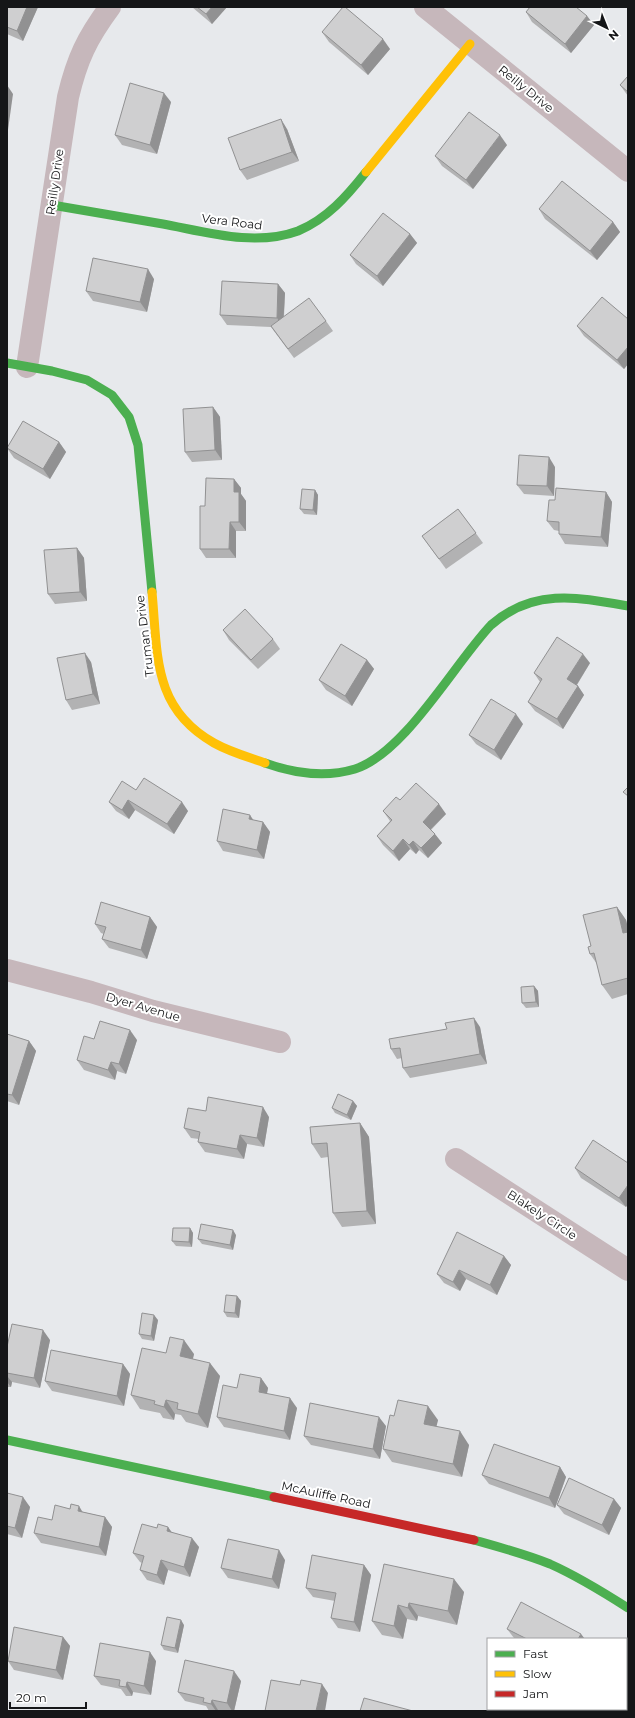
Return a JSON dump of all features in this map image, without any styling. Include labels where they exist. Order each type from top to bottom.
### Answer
[{"type":"street","name":"Reilly Drive","points":[[17,365],[52,205],[72,79],[86,41],[110,7]]},
{"type":"street","name":"Reilly Drive","points":[[425,7],[628,171]]},
{"type":"street","name":"Vera Road","points":[[52,205],[236,236],[264,238],[295,232],[311,226],[324,217],[347,196],[470,44]]},
{"type":"street","name":"Truman Drive","points":[[17,365],[52,371],[87,380],[112,395],[129,417],[134,431],[138,452],[158,665],[162,678],[172,704],[189,724],[212,741],[238,754],[299,772],[329,774],[354,770],[367,764],[389,749],[414,722],[489,628],[511,610],[524,603],[551,597],[583,598],[628,606]]},
{"type":"street","name":"Dyer Avenue","points":[[7,970],[91,992],[153,1011],[280,1042]]},
{"type":"street","name":"Blakely Circle","points":[[456,1159],[628,1270]]},
{"type":"street","name":"McAuliffe Road","points":[[7,1440],[418,1527],[485,1543],[540,1561],[563,1571],[585,1582],[628,1608]]},
{"type":"building","points":[[7,7],[27,7],[17,31],[7,27]]},
{"type":"building","points":[[197,7],[212,7],[206,14]]},
{"type":"building","points":[[343,7],[345,7],[383,39],[361,65],[322,32]]},
{"type":"building","points":[[530,7],[576,7],[587,16],[565,44],[526,12]]},
{"type":"building","points":[[628,76],[628,92],[620,85]]},
{"type":"building","points":[[130,83],[164,93],[150,145],[115,135]]},
{"type":"building","points":[[469,112],[500,135],[466,180],[435,156]]},
{"type":"building","points":[[281,119],[292,152],[240,170],[228,138]]},
{"type":"building","points":[[562,181],[613,222],[590,251],[539,209]]},
{"type":"building","points":[[383,213],[410,234],[377,276],[350,255]]},
{"type":"building","points":[[93,258],[148,269],[140,302],[86,291]]},
{"type":"building","points":[[222,281],[278,284],[277,318],[220,315]]},
{"type":"building","points":[[602,297],[628,319],[628,347],[617,360],[577,326]]},
{"type":"building","points":[[309,298],[326,321],[288,349],[271,326]]},
{"type":"building","points":[[213,407],[215,450],[185,452],[183,409]]},
{"type":"building","points":[[23,421],[59,442],[43,469],[7,448]]},
{"type":"building","points":[[519,455],[549,457],[547,486],[517,485]]},
{"type":"building","points":[[206,478],[234,479],[234,492],[239,492],[239,522],[230,522],[229,549],[200,549],[200,506],[205,506]]},
{"type":"building","points":[[556,488],[606,492],[601,537],[559,534],[559,522],[547,521],[549,500],[555,500]]},
{"type":"building","points":[[302,489],[315,490],[313,510],[300,509]]},
{"type":"building","points":[[458,509],[476,533],[439,559],[422,536]]},
{"type":"building","points":[[77,548],[80,592],[48,594],[44,550]]},
{"type":"building","points":[[245,609],[273,639],[251,660],[223,630]]},
{"type":"building","points":[[557,637],[583,654],[567,679],[578,686],[557,719],[528,702],[542,679],[534,673]]},
{"type":"building","points":[[341,644],[367,660],[345,696],[319,680]]},
{"type":"building","points":[[85,653],[93,694],[66,700],[57,658]]},
{"type":"building","points":[[491,699],[516,714],[494,750],[469,735]]},
{"type":"building","points":[[144,778],[182,802],[167,824],[128,800],[122,810],[109,802],[122,781],[136,790]]},
{"type":"building","points":[[416,783],[439,804],[423,822],[435,834],[421,848],[413,841],[409,845],[403,839],[393,851],[377,836],[392,820],[383,811],[396,797],[400,800]]},
{"type":"building","points":[[628,787],[628,796],[623,792]]},
{"type":"building","points":[[223,809],[250,815],[249,819],[263,822],[257,850],[217,841]]},
{"type":"building","points":[[101,902],[150,917],[141,950],[102,939],[106,927],[95,924]]},
{"type":"building","points":[[617,907],[623,933],[628,932],[628,978],[602,985],[594,953],[590,954],[588,947],[591,946],[583,915]]},
{"type":"building","points":[[534,986],[536,1002],[522,1003],[521,987]]},
{"type":"building","points":[[474,1018],[480,1054],[403,1068],[400,1048],[391,1049],[389,1039],[447,1029],[445,1023]]},
{"type":"building","points":[[100,1021],[130,1030],[119,1064],[111,1062],[108,1070],[77,1060],[84,1036],[94,1039]]},
{"type":"building","points":[[7,1034],[29,1041],[12,1095],[7,1094]]},
{"type":"building","points":[[338,1094],[353,1101],[347,1115],[332,1108]]},
{"type":"building","points":[[208,1097],[263,1107],[257,1138],[240,1135],[237,1149],[198,1142],[200,1132],[184,1128],[188,1108],[206,1111]]},
{"type":"building","points":[[360,1123],[367,1211],[333,1213],[327,1143],[312,1144],[310,1127]]},
{"type":"building","points":[[593,1140],[628,1163],[628,1185],[619,1198],[575,1168]]},
{"type":"building","points":[[201,1224],[233,1230],[230,1245],[198,1239]]},
{"type":"building","points":[[173,1228],[190,1228],[189,1242],[172,1241]]},
{"type":"building","points":[[457,1232],[504,1256],[490,1285],[459,1270],[453,1282],[437,1274]]},
{"type":"building","points":[[226,1295],[237,1296],[235,1313],[224,1312]]},
{"type":"building","points":[[142,1313],[154,1315],[151,1336],[139,1334]]},
{"type":"building","points":[[12,1324],[43,1330],[34,1378],[7,1373],[7,1347]]},
{"type":"building","points":[[170,1337],[184,1340],[180,1356],[210,1363],[198,1414],[177,1409],[178,1403],[166,1400],[164,1407],[154,1404],[155,1401],[131,1395],[142,1348],[166,1353]]},
{"type":"building","points":[[51,1350],[123,1364],[117,1396],[45,1381]]},
{"type":"building","points":[[240,1374],[261,1378],[259,1392],[290,1398],[284,1431],[217,1417],[223,1385],[237,1388]]},
{"type":"building","points":[[398,1400],[428,1406],[424,1424],[460,1431],[453,1464],[383,1449],[390,1415],[394,1416]]},
{"type":"building","points":[[310,1403],[379,1417],[373,1449],[304,1436]]},
{"type":"building","points":[[494,1444],[560,1467],[549,1498],[482,1475]]},
{"type":"building","points":[[569,1478],[614,1499],[602,1525],[557,1505]]},
{"type":"building","points":[[7,1493],[23,1497],[15,1528],[7,1526]]},
{"type":"building","points":[[71,1504],[79,1506],[78,1511],[105,1517],[99,1547],[34,1533],[38,1517],[52,1520],[55,1505],[70,1509]]},
{"type":"building","points":[[142,1524],[157,1528],[158,1524],[168,1527],[167,1531],[192,1538],[184,1567],[161,1560],[157,1575],[140,1570],[144,1556],[133,1553]]},
{"type":"building","points":[[228,1539],[279,1550],[272,1579],[221,1568]]},
{"type":"building","points":[[312,1555],[364,1565],[354,1622],[331,1618],[336,1593],[306,1588]]},
{"type":"building","points":[[384,1564],[454,1579],[448,1611],[409,1603],[408,1608],[398,1605],[394,1626],[372,1621]]},
{"type":"building","points":[[521,1602],[581,1634],[579,1638],[525,1638],[507,1629]]},
{"type":"building","points":[[167,1617],[181,1620],[175,1648],[161,1645]]},
{"type":"building","points":[[14,1627],[63,1637],[56,1670],[8,1661]]},
{"type":"building","points":[[100,1643],[150,1652],[144,1686],[127,1682],[126,1687],[119,1686],[120,1680],[94,1676]]},
{"type":"building","points":[[185,1660],[234,1671],[227,1703],[212,1700],[211,1704],[203,1702],[204,1698],[178,1692]]},
{"type":"building","points":[[627,1664],[628,1665],[627,1706]]},
{"type":"building","points":[[271,1680],[300,1685],[301,1680],[322,1684],[316,1711],[265,1711]]},
{"type":"building","points":[[364,1698],[413,1711],[360,1711]]},
{"type":"traffic: fast","points":[[52,205],[213,234],[248,238],[265,238],[282,236],[298,231],[318,220],[336,206],[366,172]]},
{"type":"traffic: fast","points":[[7,363],[52,371],[87,380],[112,395],[129,417],[138,445],[152,592]]},
{"type":"traffic: fast","points":[[265,763],[298,772],[321,774],[344,772],[355,769],[374,760],[410,727],[491,625],[507,613],[523,605],[540,600],[574,598],[628,606]]},
{"type":"traffic: fast","points":[[7,1440],[274,1497]]},
{"type":"traffic: fast","points":[[474,1540],[550,1564],[590,1584],[628,1608]]},
{"type":"traffic: slow","points":[[366,172],[470,44]]},
{"type":"traffic: slow","points":[[152,592],[158,658],[162,678],[169,696],[179,713],[194,729],[214,743],[233,752],[265,763]]},
{"type":"traffic: jam","points":[[274,1497],[474,1540]]}]
